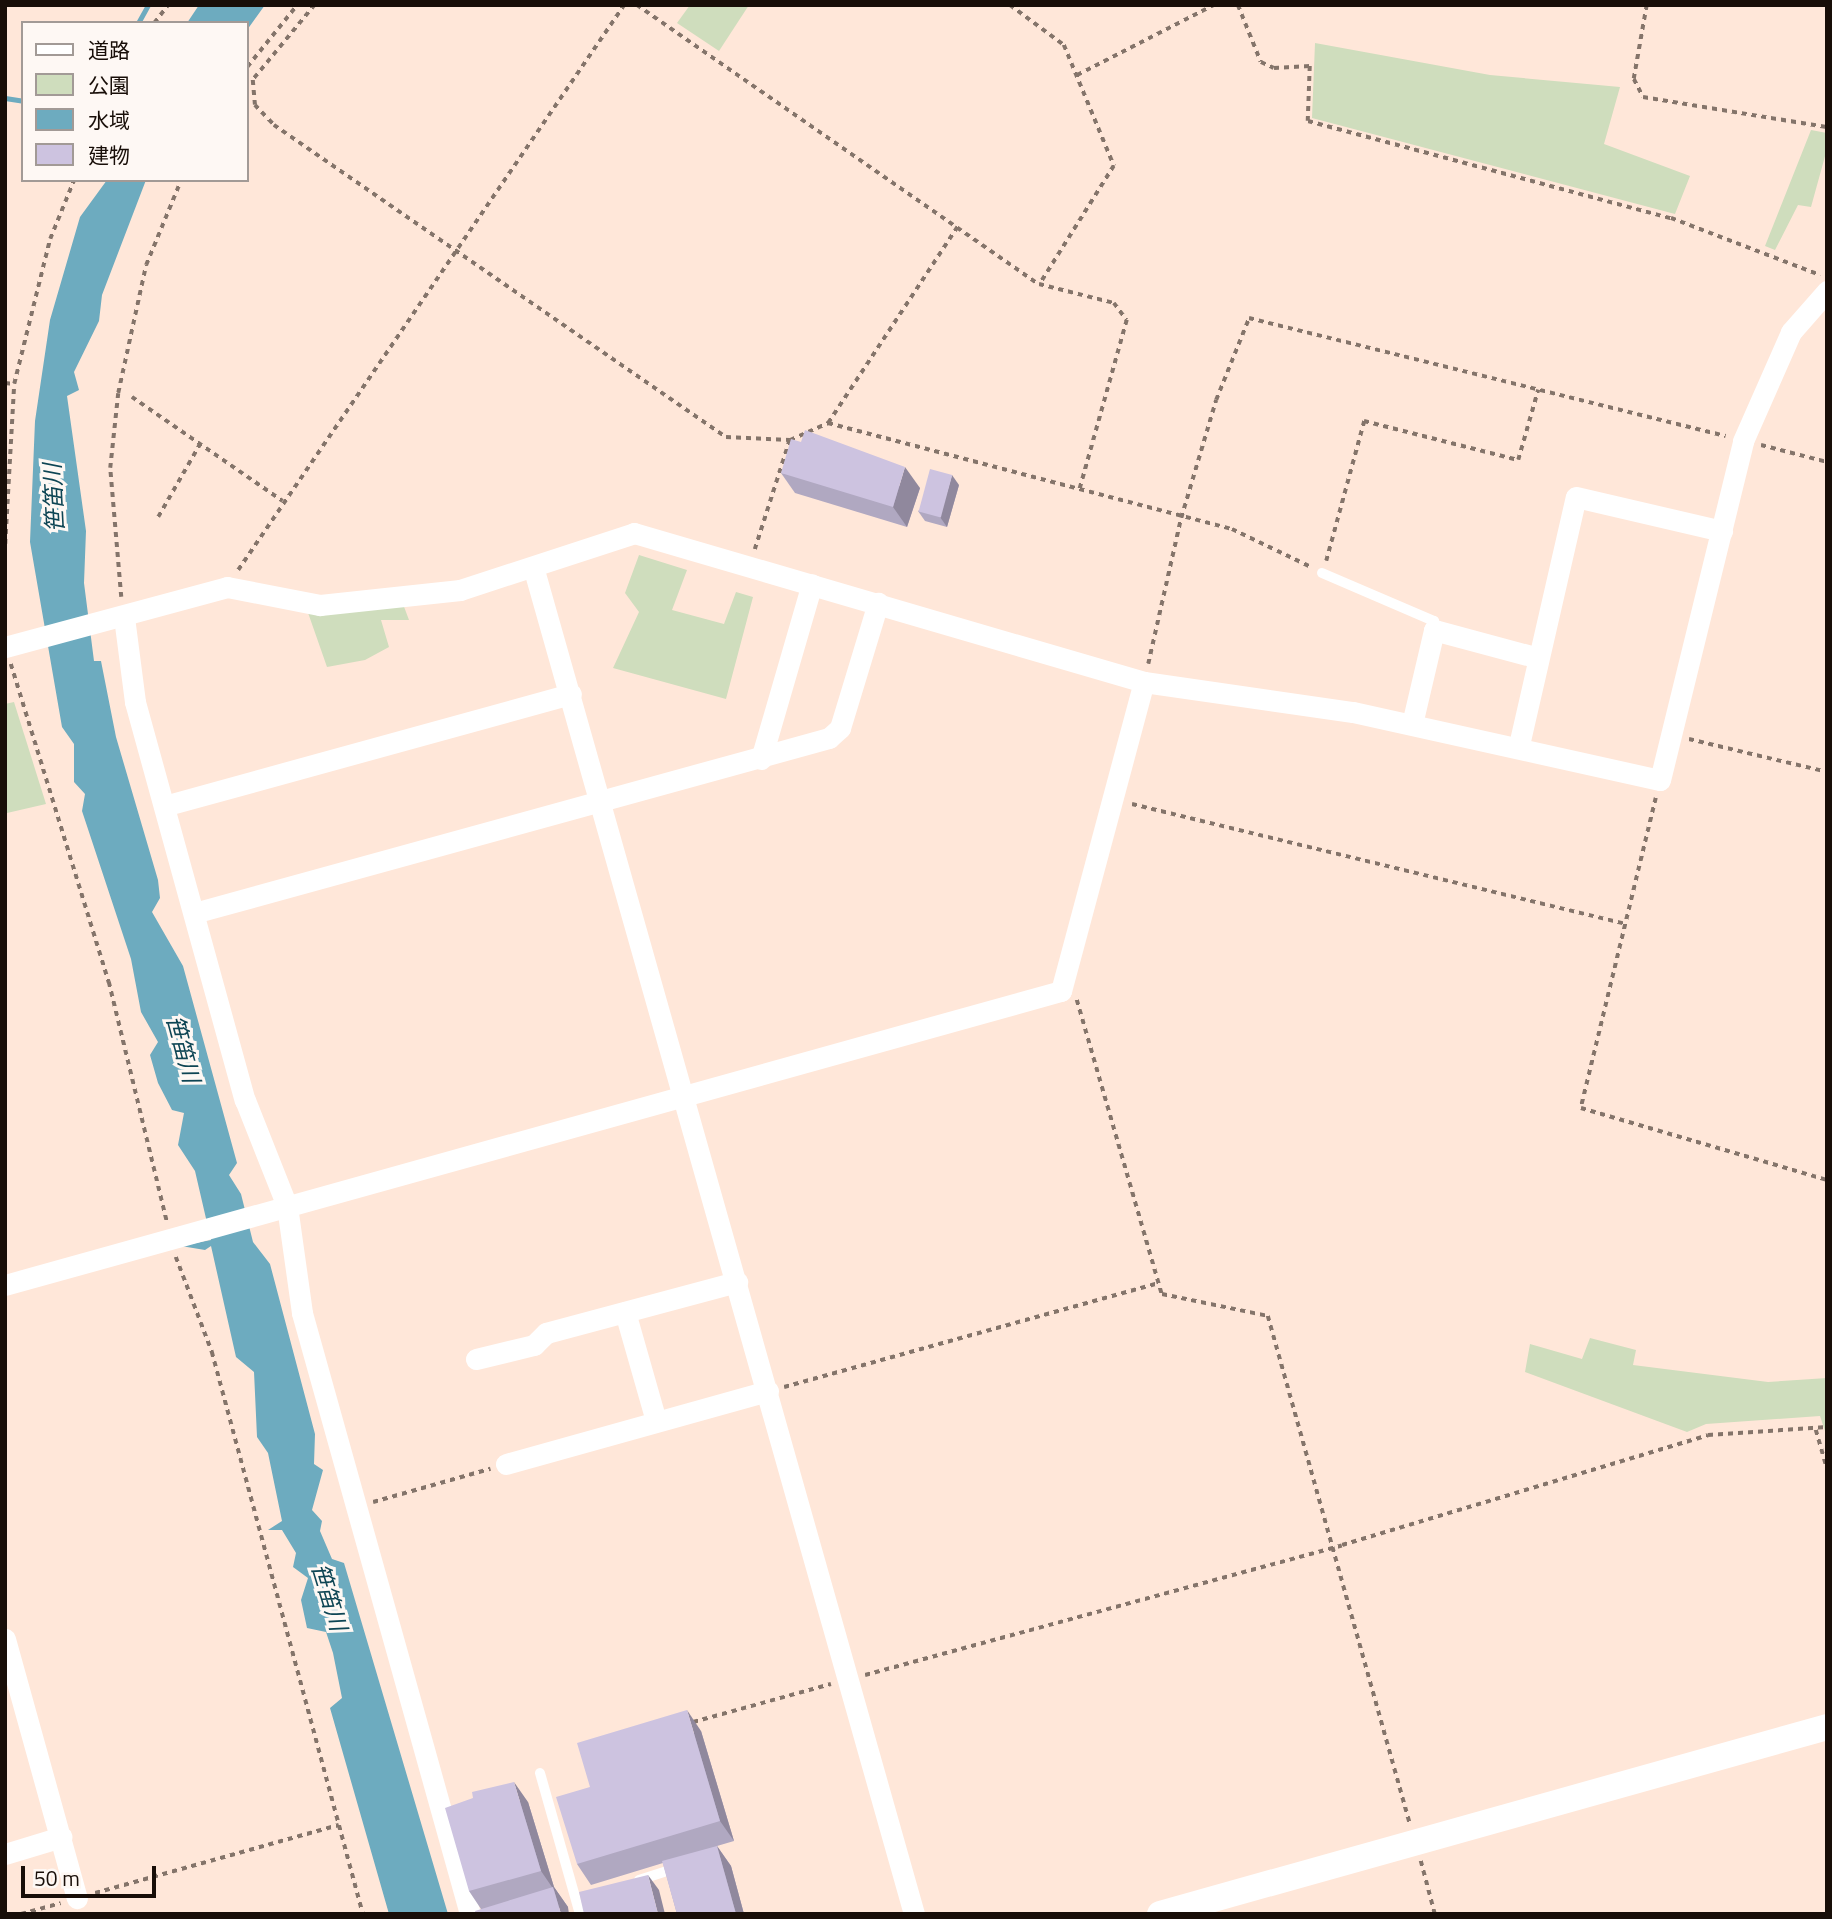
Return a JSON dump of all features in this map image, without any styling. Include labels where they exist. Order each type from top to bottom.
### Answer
[{"type":"street","points":[[9,651],[227,587],[320,605],[460,590],[534,570],[545,560],[634,533],[1144,682],[1412,724],[1519,746],[1660,780],[1744,441],[1791,332],[1827,291]]},
{"type":"street","points":[[1519,746],[1535,657],[1554,601],[1576,496],[1722,531]]},
{"type":"street","points":[[534,570],[604,803],[914,1914]]},
{"type":"street","points":[[761,759],[812,584]]},
{"type":"street","points":[[194,913],[761,759],[840,728],[878,603]]},
{"type":"street","points":[[124,617],[135,702],[245,1100],[282,1207],[302,1313],[470,1914]]},
{"type":"street","points":[[1412,724],[1434,630],[1535,657]]},
{"type":"street","points":[[5,1285],[1061,991],[1070,975],[1144,682]]},
{"type":"street","points":[[164,806],[571,694]]},
{"type":"street","points":[[476,1359],[625,1312],[737,1282]]},
{"type":"street","points":[[625,1312],[656,1421]]},
{"type":"street","points":[[506,1464],[768,1391]]},
{"type":"street","points":[[5,1639],[9,1667],[78,1898]]},
{"type":"street","points":[[1160,1914],[1827,1727]]},
{"type":"street","points":[[5,1854],[61,1838]]},
{"type":"lane","points":[[1322,573],[1434,621],[1434,630]]},
{"type":"lane","points":[[540,1773],[580,1914]]},
{"type":"lane","points":[[628,1883],[694,1863]]},
{"type":"lane","points":[[576,1899],[589,1895]]},
{"type":"path","points":[[156,21],[168,5]]},
{"type":"path","points":[[248,66],[297,5]]},
{"type":"path","points":[[315,5],[253,80],[255,105],[457,252],[726,437],[790,440],[828,423],[957,227]]},
{"type":"path","points":[[227,587],[283,501],[457,252],[624,5]]},
{"type":"path","points":[[637,5],[1039,284],[1114,303],[1127,320],[1079,492]]},
{"type":"path","points":[[1010,5],[1064,45],[1114,166],[1039,284]]},
{"type":"path","points":[[1077,75],[1214,5]]},
{"type":"path","points":[[1238,5],[1261,62],[1310,66],[1308,121],[1671,218],[1827,278]]},
{"type":"path","points":[[1647,5],[1634,79],[1643,97],[1827,127]]},
{"type":"path","points":[[5,544],[14,384],[50,239],[73,182]]},
{"type":"path","points":[[124,617],[111,542],[110,468],[118,393],[146,265],[180,182]]},
{"type":"path","points":[[1144,682],[1181,518],[1216,400],[1249,318],[1827,462]]},
{"type":"path","points":[[5,383],[14,384]]},
{"type":"path","points":[[828,423],[1079,492],[1232,529],[1322,573],[1364,421],[1518,460],[1538,390]]},
{"type":"path","points":[[132,397],[283,501]]},
{"type":"path","points":[[750,566],[790,440]]},
{"type":"path","points":[[158,517],[201,444]]},
{"type":"path","points":[[9,651],[109,982],[170,1239],[212,1352],[363,1914]]},
{"type":"path","points":[[1672,734],[1827,772]]},
{"type":"path","points":[[1660,780],[1581,1108],[1827,1180]]},
{"type":"path","points":[[1114,800],[1626,924]]},
{"type":"path","points":[[1070,975],[1162,1294],[1268,1316],[1336,1546],[1435,1914]]},
{"type":"path","points":[[768,1391],[1159,1283]]},
{"type":"path","points":[[683,1725],[1336,1546],[1709,1435],[1816,1430],[1827,1427]]},
{"type":"path","points":[[1816,1430],[1827,1468]]},
{"type":"path","points":[[357,1507],[506,1464]]},
{"type":"path","points":[[21,1914],[339,1825]]},
{"type":"green space","points":[[690,5],[749,5],[719,51],[677,23]]},
{"type":"green space","points":[[1315,43],[1490,75],[1620,87],[1604,144],[1690,176],[1675,214],[1312,118]]},
{"type":"green space","points":[[1811,130],[1827,133],[1827,149],[1811,207],[1798,205],[1775,250],[1765,246]]},
{"type":"green space","points":[[639,555],[687,570],[672,610],[724,624],[736,592],[753,597],[726,699],[613,668],[639,612],[625,593]]},
{"type":"green space","points":[[403,604],[409,620],[381,620],[389,647],[365,660],[327,667],[306,607]]},
{"type":"green space","points":[[14,702],[46,804],[7,813],[5,704]]},
{"type":"green space","points":[[1590,1338],[1636,1350],[1633,1365],[1768,1382],[1827,1378],[1827,1437],[1820,1416],[1706,1424],[1687,1432],[1525,1372],[1530,1344],[1582,1359]]},
{"type":"water","points":[[199,5],[265,5],[248,29],[248,21],[188,21]]},
{"type":"water","name":"笹笛川","points":[[106,182],[145,182],[102,295],[99,321],[74,372],[79,390],[67,396],[86,531],[84,583],[94,661],[101,661],[116,737],[158,880],[160,898],[152,912],[183,966],[237,1163],[229,1175],[241,1194],[253,1242],[270,1264],[315,1434],[314,1464],[323,1470],[312,1510],[322,1521],[320,1531],[332,1559],[344,1563],[448,1914],[389,1914],[330,1708],[342,1698],[333,1653],[326,1632],[307,1628],[301,1600],[308,1578],[293,1567],[296,1553],[282,1530],[268,1530],[282,1521],[268,1453],[257,1437],[254,1372],[236,1357],[211,1246],[205,1250],[181,1246],[211,1240],[195,1171],[178,1145],[184,1113],[172,1110],[158,1083],[150,1055],[158,1042],[141,1012],[131,959],[82,811],[85,794],[74,782],[74,744],[62,727],[30,542],[35,421],[50,320],[80,217]]},
{"type":"building","points":[[805,430],[905,467],[893,507],[781,473],[791,439],[801,442]]},
{"type":"building","points":[[930,469],[952,475],[941,517],[919,512]]},
{"type":"building","points":[[687,1710],[720,1821],[577,1864],[556,1797],[590,1787],[577,1743]]},
{"type":"building","points":[[514,1782],[541,1871],[469,1891],[445,1808],[473,1798],[472,1792]]},
{"type":"building","points":[[717,1846],[736,1914],[677,1914],[662,1861]]},
{"type":"building","points":[[648,1875],[658,1914],[584,1914],[579,1892]]},
{"type":"building","points":[[553,1887],[561,1914],[476,1914],[475,1911]]},
{"type":"waterway","points":[[139,21],[148,5]]},
{"type":"waterway","points":[[5,98],[21,101]]}]
